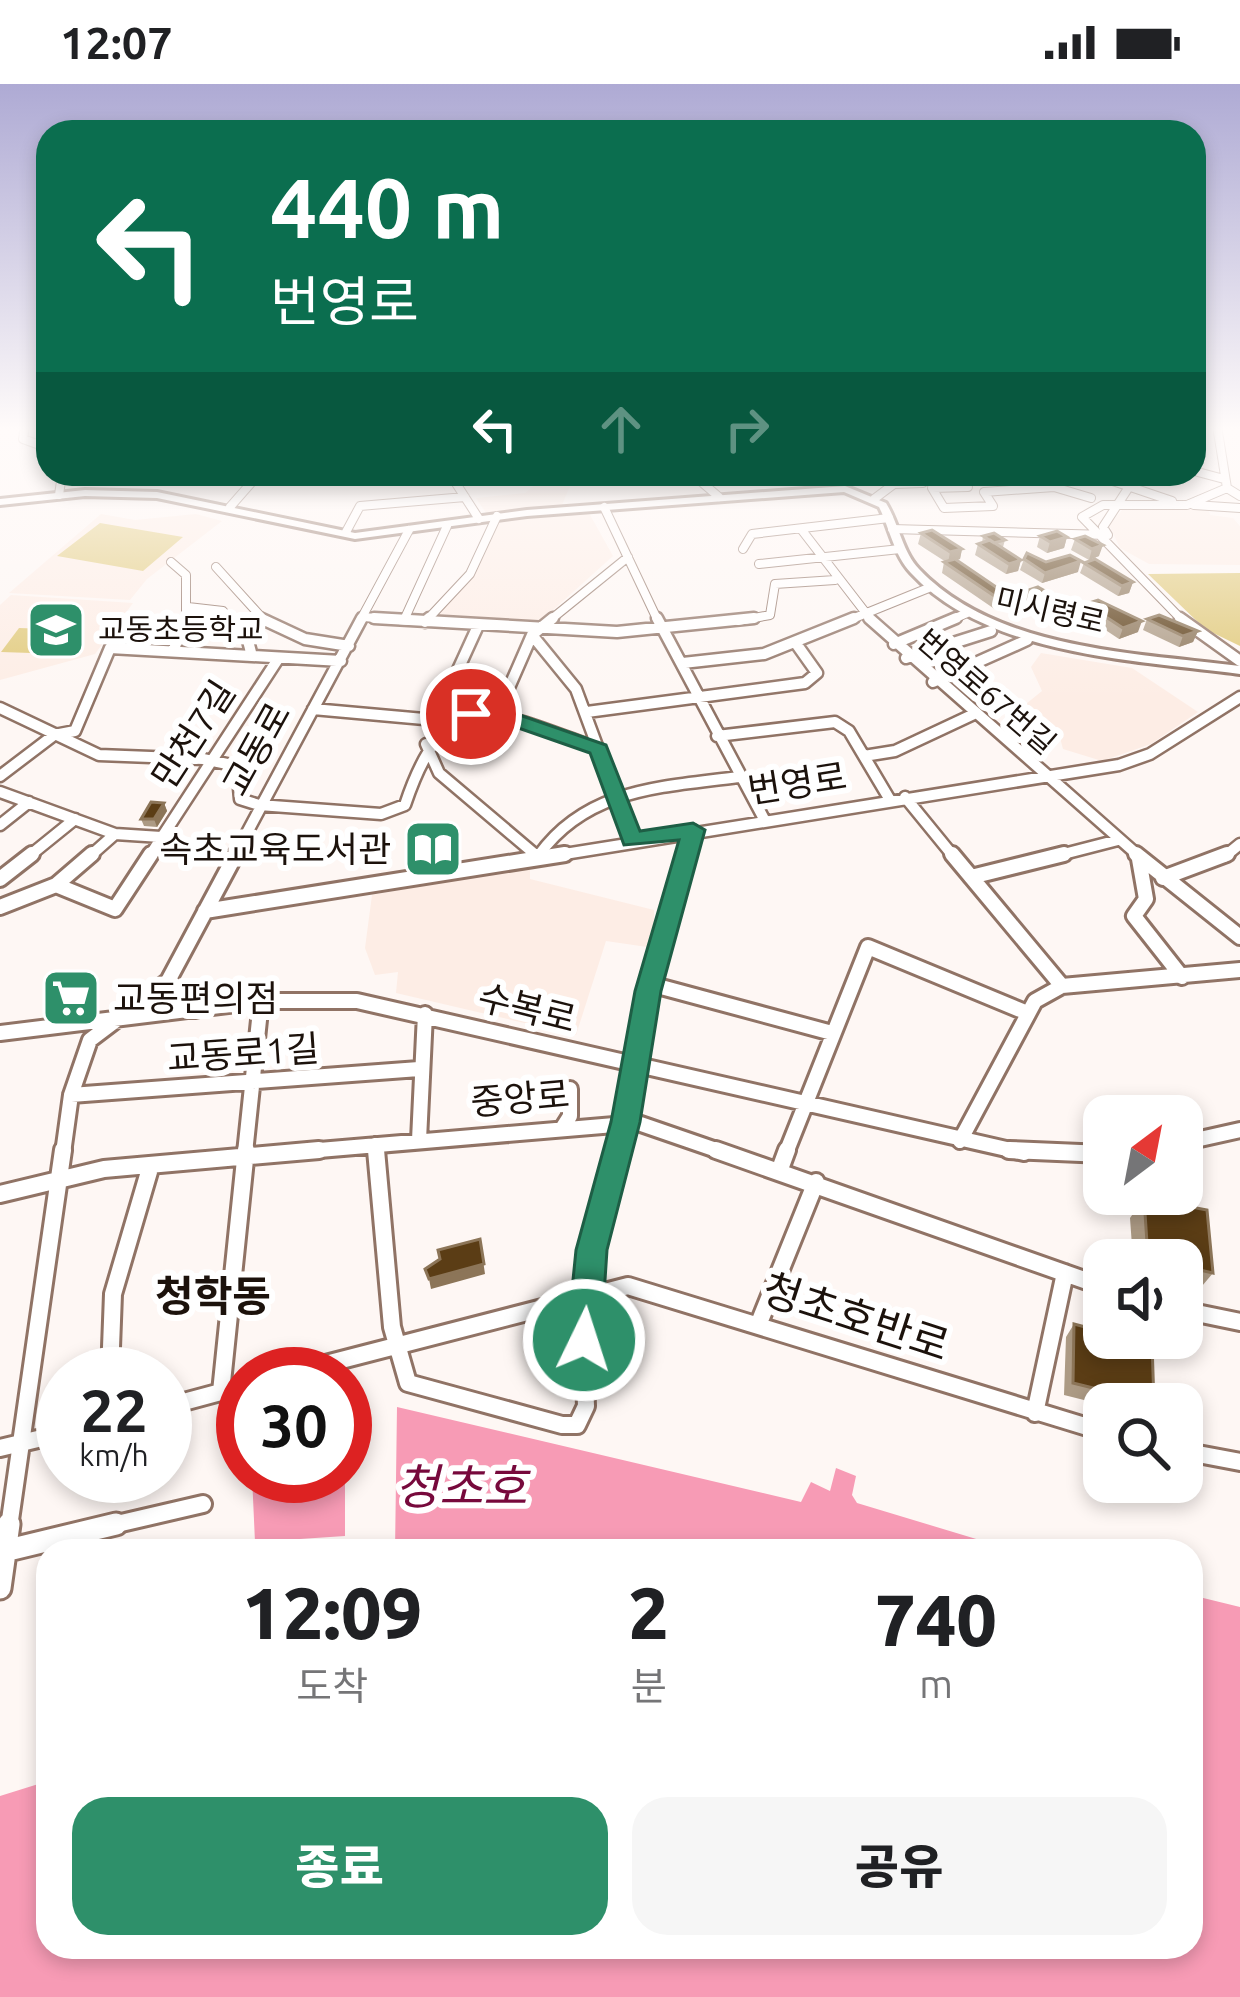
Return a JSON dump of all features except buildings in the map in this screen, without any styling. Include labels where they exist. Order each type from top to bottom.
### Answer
[{"type":"main road","points":[[287,521],[346,535],[465,521]]},
{"type":"main road","points":[[294,521],[346,532],[410,530]]},
{"type":"main road","name":"미시령로","points":[[889,521],[900,549],[932,587],[967,614],[1023,634],[1240,670]]},
{"type":"street","points":[[346,532],[352,521]]},
{"type":"street","points":[[425,622],[470,574],[495,521]]},
{"type":"street","points":[[611,521],[738,778],[764,819]]},
{"type":"street","points":[[1088,521],[1108,535]]},
{"type":"street","points":[[1106,521],[1103,527],[1108,535],[1196,634],[1240,661]]},
{"type":"street","points":[[743,549],[752,534],[891,524],[969,535],[1044,533],[1072,526],[1108,535]]},
{"type":"street","points":[[404,620],[447,526]]},
{"type":"street","name":"번영로67번길","points":[[801,529],[861,616],[906,658],[1139,859],[1240,938]]},
{"type":"street","name":"교동로","points":[[0,1588],[71,1095],[91,1040],[168,982],[410,530]]},
{"type":"street","points":[[759,564],[900,549]]},
{"type":"street","points":[[497,716],[532,635],[628,557]]},
{"type":"street","points":[[171,562],[186,575],[188,607],[175,649]]},
{"type":"street","points":[[215,567],[261,624],[304,641],[349,646]]},
{"type":"street","points":[[364,617],[532,635],[664,630],[770,615],[775,584],[836,580]]},
{"type":"street","points":[[682,663],[764,654],[932,587]]},
{"type":"street","points":[[188,607],[224,611],[248,641],[252,656]]},
{"type":"street","name":"번영로67번길","points":[[895,644],[967,614]]},
{"type":"street","points":[[0,708],[90,753],[119,759],[192,754],[237,766],[241,799],[259,806],[381,814],[405,805],[477,628]]},
{"type":"street","points":[[906,658],[991,631]]},
{"type":"street","points":[[532,635],[576,688],[632,840]]},
{"type":"street","points":[[933,682],[1027,640]]},
{"type":"street","points":[[586,712],[805,683],[818,674],[795,642]]},
{"type":"street","points":[[0,776],[54,735],[75,730],[110,648],[341,661]]},
{"type":"street","name":"만천7길","points":[[56,884],[115,909],[278,659]]},
{"type":"street","name":"번영로","points":[[206,911],[1046,776],[1150,754],[1236,703]]},
{"type":"street","points":[[313,709],[439,724],[471,714],[497,716],[599,749]]},
{"type":"street","points":[[864,756],[895,751],[974,714]]},
{"type":"street","points":[[717,736],[835,722],[849,730],[897,798],[1062,986]]},
{"type":"street","points":[[426,744],[439,773],[538,856],[553,830],[614,795],[738,778]]},
{"type":"street","points":[[0,793],[115,834],[161,837]]},
{"type":"street","points":[[0,825],[29,802]]},
{"type":"street","points":[[0,879],[75,819]]},
{"type":"street","points":[[375,1145],[396,1344],[408,1383],[570,1426],[584,1417],[586,1294],[650,984],[693,830]]},
{"type":"street","points":[[0,907],[56,884],[115,834]]},
{"type":"street","points":[[971,877],[1118,840]]},
{"type":"street","points":[[1163,878],[1223,856],[1240,844]]},
{"type":"street","points":[[1139,859],[1146,899],[1134,916],[1182,977]]},
{"type":"street","points":[[780,1169],[868,947],[1025,1012]]},
{"type":"street","points":[[960,1141],[1025,1012],[1062,986],[1240,970]]},
{"type":"street","points":[[168,982],[196,1010]]},
{"type":"street","points":[[650,984],[832,1033]]},
{"type":"street","points":[[225,1347],[261,1001]]},
{"type":"street","name":"수복로","points":[[0,1033],[261,1001],[357,1001],[960,1141],[1027,1154],[1083,1154]]},
{"type":"street","points":[[419,1140],[425,1014]]},
{"type":"street","name":"교동로1길","points":[[71,1095],[419,1069]]},
{"type":"street","points":[[563,1127],[570,1116],[570,1088]]},
{"type":"street","name":"중앙로","points":[[0,1189],[60,1176],[243,1154],[625,1122],[661,1127],[1083,1280]]},
{"type":"street","points":[[1203,1138],[1240,1130]]},
{"type":"street","points":[[111,1347],[113,1294],[151,1165]]},
{"type":"street","points":[[758,1323],[816,1182]]},
{"type":"street","points":[[1035,1413],[1064,1273]]},
{"type":"street","name":"청초호반로","points":[[372,1351],[617,1286],[641,1288],[1083,1426]]},
{"type":"street","points":[[1203,1314],[1240,1322]]},
{"type":"street","points":[[0,1448],[36,1439]]},
{"type":"street","points":[[1203,1455],[1240,1462]]},
{"type":"street","points":[[57,1539],[203,1504]]},
{"type":"street","points":[[3,1552],[36,1544]]},
{"type":"shaded area","points":[[93,521],[222,521],[147,579],[130,600],[9,593]]},
{"type":"shaded area","points":[[594,521],[613,556],[531,630],[435,617],[474,572],[498,522]]},
{"type":"shaded area","points":[[1112,521],[1236,521],[1240,526],[1240,565],[1149,564],[1120,548],[1109,525]]},
{"type":"shaded area","points":[[100,523],[183,537],[143,571],[57,556]]},
{"type":"shaded area","points":[[1240,573],[1240,646],[1205,629],[1148,574]]},
{"type":"shaded area","name":"교동초등학교","points":[[11,595],[133,603],[95,654],[0,680],[0,605]]},
{"type":"shaded area","points":[[19,628],[78,630],[61,654],[1,652]]},
{"type":"shaded area","points":[[1041,653],[1132,668],[1198,712],[1151,744],[1102,761],[1063,749],[1059,734],[1006,736],[1006,720],[1042,691],[1031,667]]},
{"type":"shaded area","points":[[530,866],[530,879],[654,910],[654,948],[606,941],[576,1035],[396,993],[398,972],[375,975],[365,948],[372,895]]},
{"type":"water","name":"청초호","points":[[397,1407],[801,1502],[811,1482],[830,1491],[836,1468],[856,1476],[852,1495],[857,1503],[976,1539],[395,1539]]},
{"type":"water","points":[[253,1503],[345,1503],[345,1536],[255,1539]]},
{"type":"water","points":[[1203,1598],[1240,1607],[1240,1997],[0,1997],[0,1796],[36,1785],[36,1959],[1203,1959]]},
{"type":"place","name":"교동초등학교","points":[[56,630]]},
{"type":"place","name":"속초교육도서관","points":[[433,849]]},
{"type":"place","name":"교동편의점","points":[[71,998]]},
{"type":"district","name":"청학동","points":[[213,1296]]},
{"type":"route","points":[[471,714],[503,716],[599,749],[632,840],[693,830],[648,991],[625,1122],[592,1250],[583,1307],[584,1340]]}]
